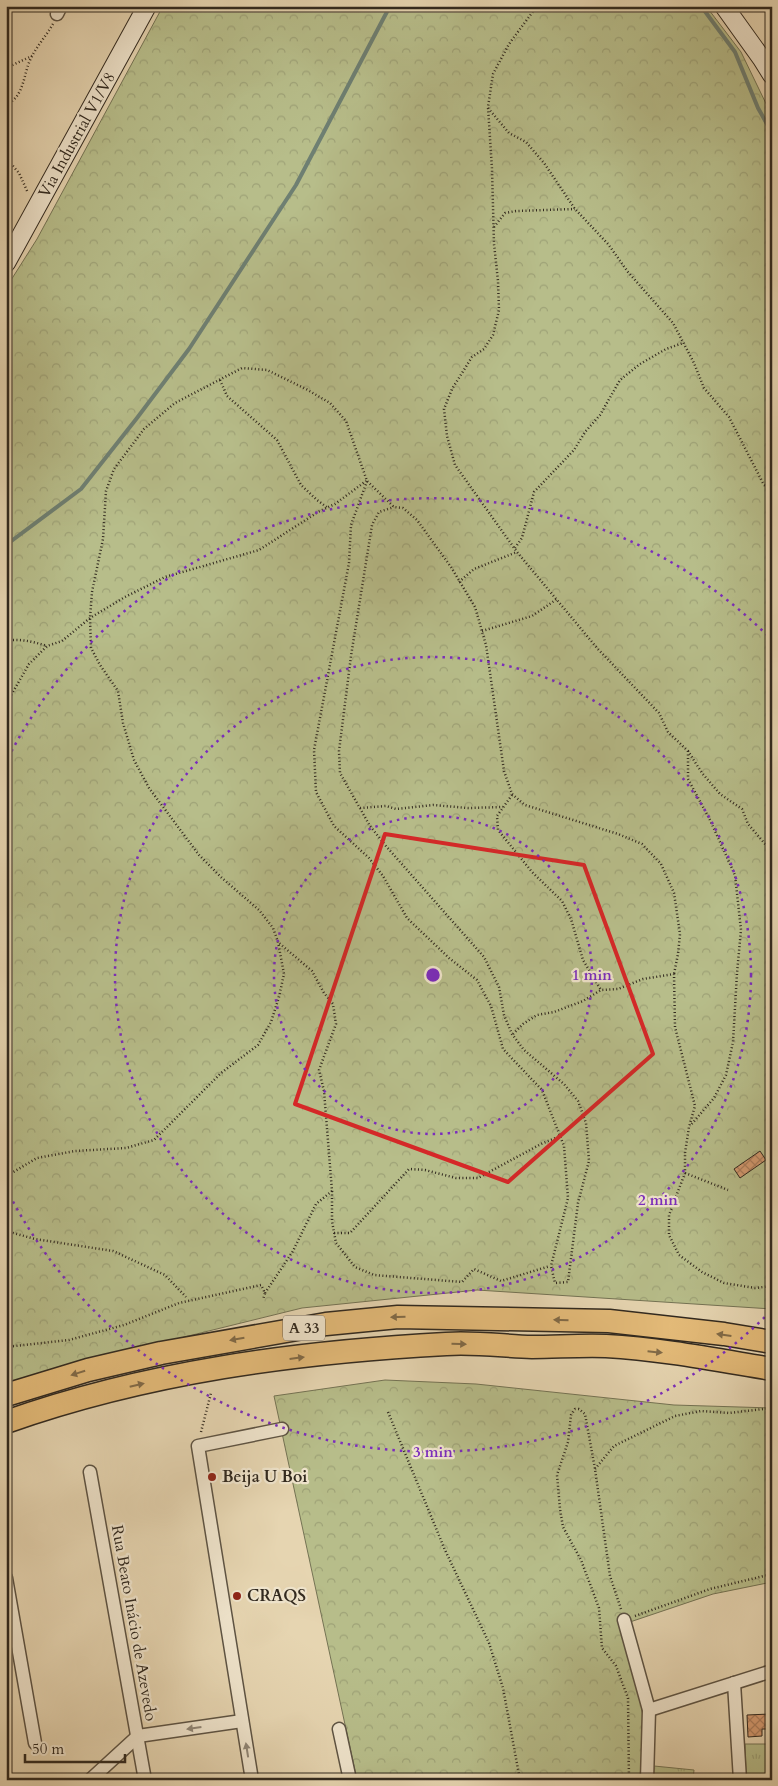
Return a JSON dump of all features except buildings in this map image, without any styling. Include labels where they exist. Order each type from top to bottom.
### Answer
[{"type":"highway","name":"A 33","points":[[6,1395],[88,1370],[161,1353],[326,1324],[398,1317],[609,1321],[772,1342]]},
{"type":"highway","name":"A 33","points":[[6,1422],[37,1411],[117,1389],[200,1370],[328,1354],[448,1344],[532,1347],[606,1346],[671,1353],[772,1369]]},
{"type":"main road","name":"Via Industrial V1/V8","points":[[6,263],[147,6]]},
{"type":"main road","points":[[724,6],[772,76]]},
{"type":"street","points":[[252,1780],[198,1446],[282,1429]]},
{"type":"street","name":"Rua Beato Inácio de Azevedo","points":[[90,1472],[145,1780]]},
{"type":"street","points":[[6,1578],[34,1743]]},
{"type":"street","points":[[624,1620],[649,1710],[647,1780]]},
{"type":"street","points":[[649,1710],[772,1671]]},
{"type":"street","points":[[734,1683],[740,1780]]},
{"type":"street","points":[[90,1780],[138,1736],[242,1721]]},
{"type":"street","points":[[339,1729],[350,1780]]},
{"type":"path","points":[[538,6],[510,44],[493,74],[488,107],[499,310],[494,335],[484,349],[472,357],[452,388],[444,409],[447,436],[455,465],[516,550],[597,648],[659,713],[668,732],[688,751],[702,773],[720,794],[742,809],[748,824],[772,852]]},
{"type":"path","points":[[762,6],[772,18]]},
{"type":"path","points":[[6,105],[11,103],[22,88],[27,65],[59,10]]},
{"type":"path","points":[[6,68],[32,56]]},
{"type":"path","points":[[488,107],[509,133],[526,142],[544,163],[575,209],[608,244],[628,272],[673,323],[684,342],[704,388],[728,417],[764,484],[772,490]]},
{"type":"path","points":[[6,158],[19,173],[31,199]]},
{"type":"path","points":[[494,227],[505,213],[575,209]]},
{"type":"path","points":[[459,582],[474,570],[502,560],[516,550],[522,538],[534,492],[574,450],[585,432],[600,415],[620,380],[640,364],[666,349],[684,342]]},
{"type":"path","points":[[6,1179],[10,1174],[37,1158],[75,1151],[126,1148],[154,1140],[221,1073],[258,1046],[271,1022],[284,974],[278,942],[273,928],[259,910],[199,855],[149,788],[134,760],[123,723],[118,692],[91,648],[90,618],[92,592],[103,539],[106,491],[114,468],[144,429],[175,403],[242,368],[266,370],[330,403],[346,421],[367,480],[394,507]]},
{"type":"path","points":[[220,380],[227,396],[277,440],[301,485],[328,508]]},
{"type":"path","points":[[6,704],[28,664],[47,646],[62,641],[90,618],[125,597],[166,577],[259,550],[318,512],[335,504],[367,480]]},
{"type":"path","points":[[367,480],[351,525],[349,564],[314,750],[316,792],[334,826],[369,858],[384,876],[407,918],[449,958],[477,980],[492,1006],[503,1049],[542,1090],[564,1146],[568,1198],[551,1266],[555,1283],[568,1282],[578,1203],[588,1161],[586,1123],[578,1101],[564,1084],[524,1050],[512,1034],[504,1015],[499,987],[484,957],[370,826],[340,773],[339,751],[351,656],[372,525],[379,512],[394,507],[403,508],[417,520],[451,567],[475,608],[486,645],[504,771],[512,794],[525,805],[618,834],[642,844],[660,864],[674,893],[680,934],[674,974],[675,1027],[695,1106],[685,1153],[685,1174],[669,1215],[669,1235],[679,1256],[724,1284],[755,1288],[772,1286]]},
{"type":"path","points":[[482,631],[532,616],[557,599]]},
{"type":"path","points":[[6,641],[14,639],[47,646]]},
{"type":"path","points":[[688,751],[688,779],[710,820],[735,875],[741,930],[733,1042],[726,1076],[714,1098],[689,1127]]},
{"type":"path","points":[[512,794],[497,816],[498,830],[532,872],[562,901],[570,919],[583,960],[601,990]]},
{"type":"path","points":[[360,808],[434,805],[468,808],[503,807]]},
{"type":"path","points":[[278,942],[312,971],[324,993],[333,1004],[336,1024],[319,1070],[324,1091],[334,1233],[336,1243],[355,1267],[374,1275],[462,1282],[474,1269],[501,1280],[551,1266]]},
{"type":"path","points":[[512,1034],[537,1015],[554,1012],[601,990],[618,989],[643,979],[674,974]]},
{"type":"path","points":[[334,1233],[350,1233],[409,1169],[425,1170],[456,1178],[478,1178],[541,1144],[560,1136]]},
{"type":"path","points":[[685,1174],[728,1190]]},
{"type":"path","points":[[263,1300],[265,1293],[293,1251],[316,1204],[332,1191]]},
{"type":"path","points":[[6,1231],[35,1239],[113,1251],[165,1276],[186,1297]]},
{"type":"path","points":[[6,1347],[69,1340],[124,1325],[179,1303],[261,1285],[265,1293]]},
{"type":"path","points":[[198,1446],[211,1393]]},
{"type":"path","points":[[595,1469],[614,1446],[675,1416],[701,1411],[729,1413],[772,1408]]},
{"type":"path","points":[[629,1780],[628,1698],[616,1666],[602,1648],[599,1608],[581,1560],[563,1527],[560,1508],[557,1475],[568,1442],[571,1415],[575,1409],[579,1409],[585,1414],[610,1576],[624,1620],[710,1589],[772,1574]]},
{"type":"path","points":[[388,1412],[445,1550],[489,1643],[504,1688],[520,1780]]},
{"type":"highlighted area","points":[[385,834],[584,865],[653,1054],[508,1182],[295,1104]]},
{"type":"green space","points":[[163,6],[706,6],[741,52],[772,116],[772,1309],[477,1290],[302,1308],[99,1358],[6,1388],[6,288],[37,239]]},
{"type":"green space","points":[[385,1380],[476,1384],[674,1405],[772,1408],[772,1582],[713,1594],[621,1625],[645,1707],[640,1780],[357,1780],[274,1396]]},
{"type":"green space","points":[[745,1744],[772,1744],[772,1776],[746,1775]]},
{"type":"green space","points":[[654,1766],[694,1770],[693,1780],[653,1780]]},
{"type":"waterway","points":[[6,545],[81,489],[189,349],[296,185],[390,6]]},
{"type":"waterway","points":[[701,6],[735,52],[758,108],[772,133]]},
{"type":"place","name":"Beija U Boi","points":[[212,1477]]},
{"type":"place","name":"CRAQS","points":[[237,1596]]}]
